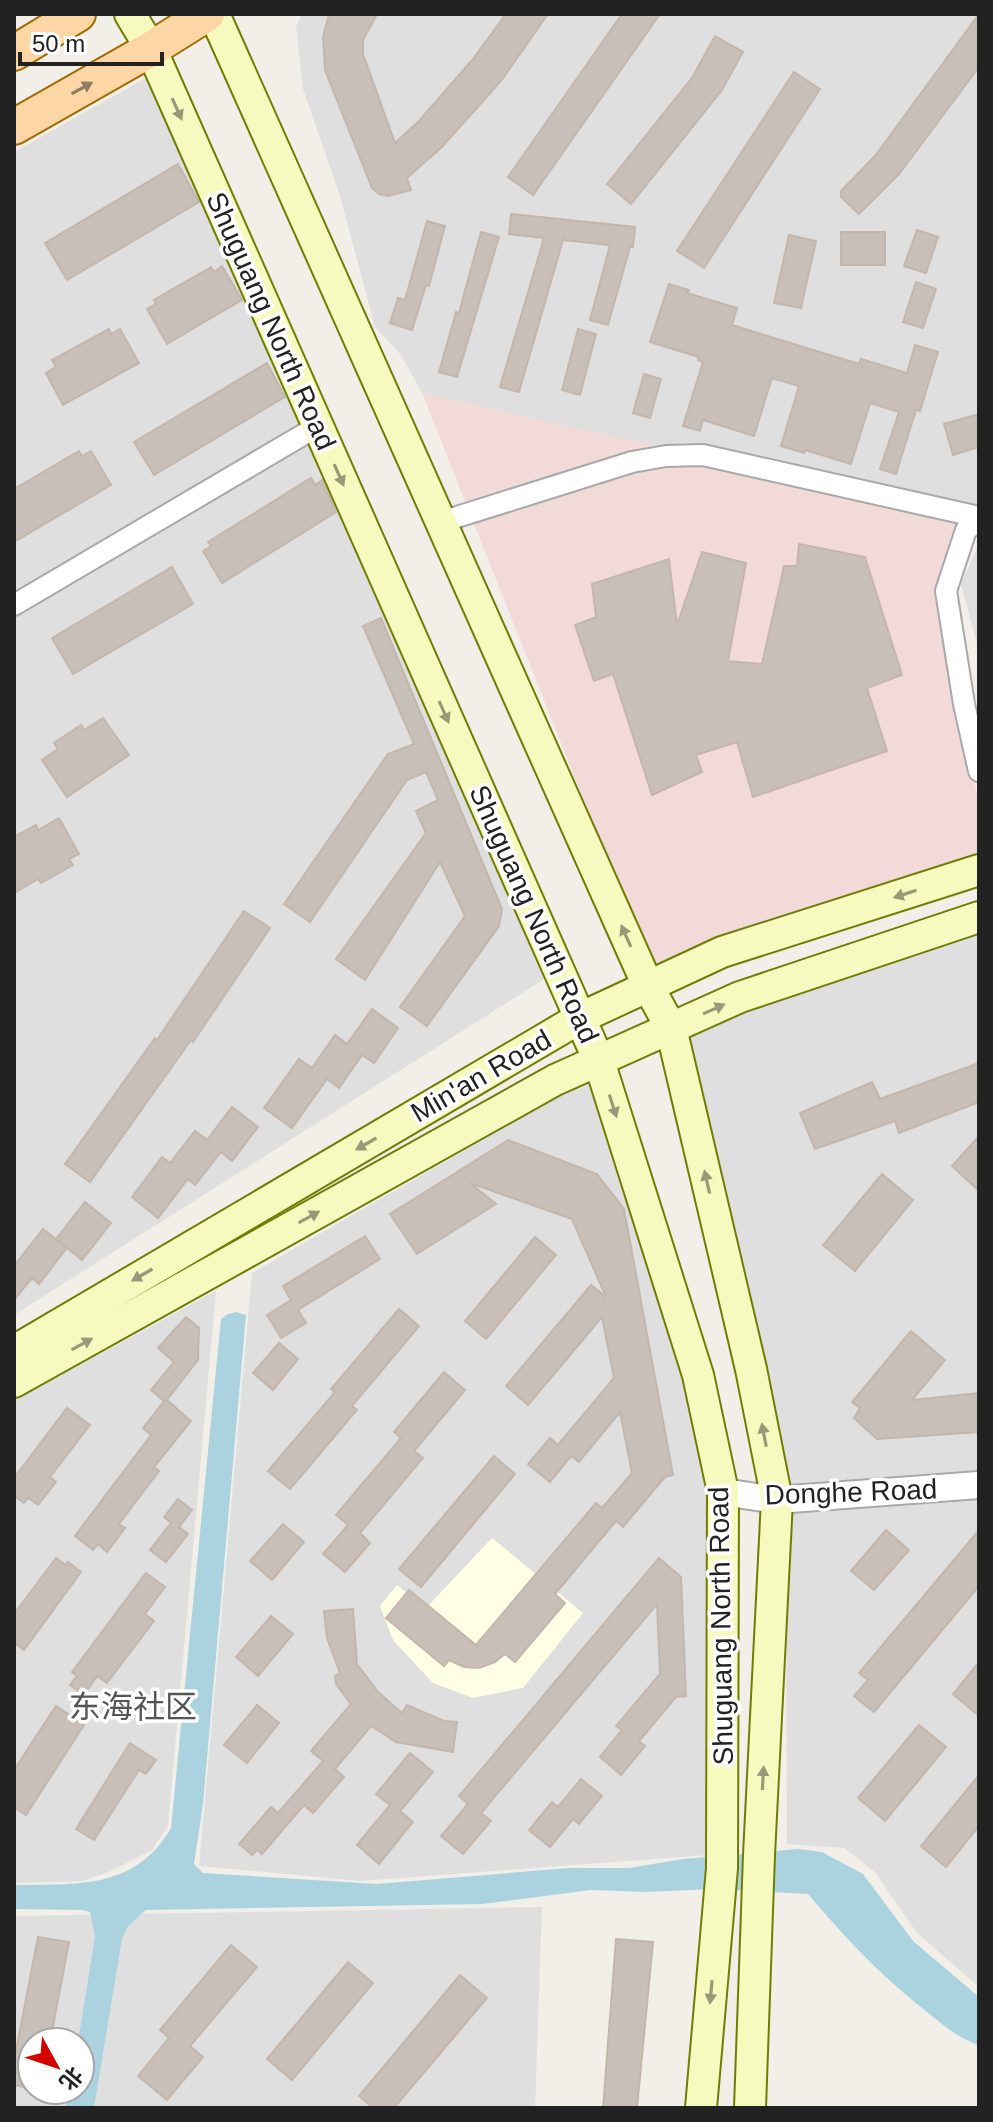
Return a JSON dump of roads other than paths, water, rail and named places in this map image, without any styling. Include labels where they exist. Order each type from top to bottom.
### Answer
[{"type":"main road","points":[[14,53],[78,14]]},
{"type":"main road","name":"Shuguang North Road","points":[[130,14],[151,49],[599,1061],[698,1375],[723,1492],[722,1868],[701,2108]]},
{"type":"main road","points":[[14,127],[207,14]]},
{"type":"main road","name":"Shuguang North Road","points":[[214,14],[648,986],[671,1028],[751,1369],[777,1500],[750,2108]]},
{"type":"main road","name":"Min'an Road","points":[[14,1351],[580,1018],[722,952],[979,870]]},
{"type":"main road","name":"Min'an Road","points":[[14,1382],[555,1080],[740,997],[979,917]]},
{"type":"street","points":[[14,605],[318,426]]},
{"type":"street","points":[[441,522],[632,462],[666,456],[703,455],[979,518]]},
{"type":"street","points":[[979,518],[966,530],[946,591],[964,704],[979,771]]},
{"type":"street","name":"Donghe Road","points":[[723,1492],[777,1500],[979,1485]]},
{"type":"water","points":[[236,1312],[246,1315],[203,1804],[194,1864],[203,1873],[377,1884],[569,1868],[629,1868],[683,1859],[798,1849],[822,1852],[863,1874],[913,1941],[979,1997],[979,2045],[948,2029],[898,1988],[808,1894],[715,1889],[645,1892],[591,1890],[482,1904],[146,1910],[128,1926],[122,1939],[96,2096],[96,2026],[81,2026],[95,1937],[90,1912],[14,1909],[14,1885],[82,1883],[122,1873],[157,1848],[171,1828],[221,1319]]},
{"type":"water","points":[[65,2106],[94,2106],[94,2108]]},
{"type":"district","name":"东海社区","points":[[133,1707]]}]
